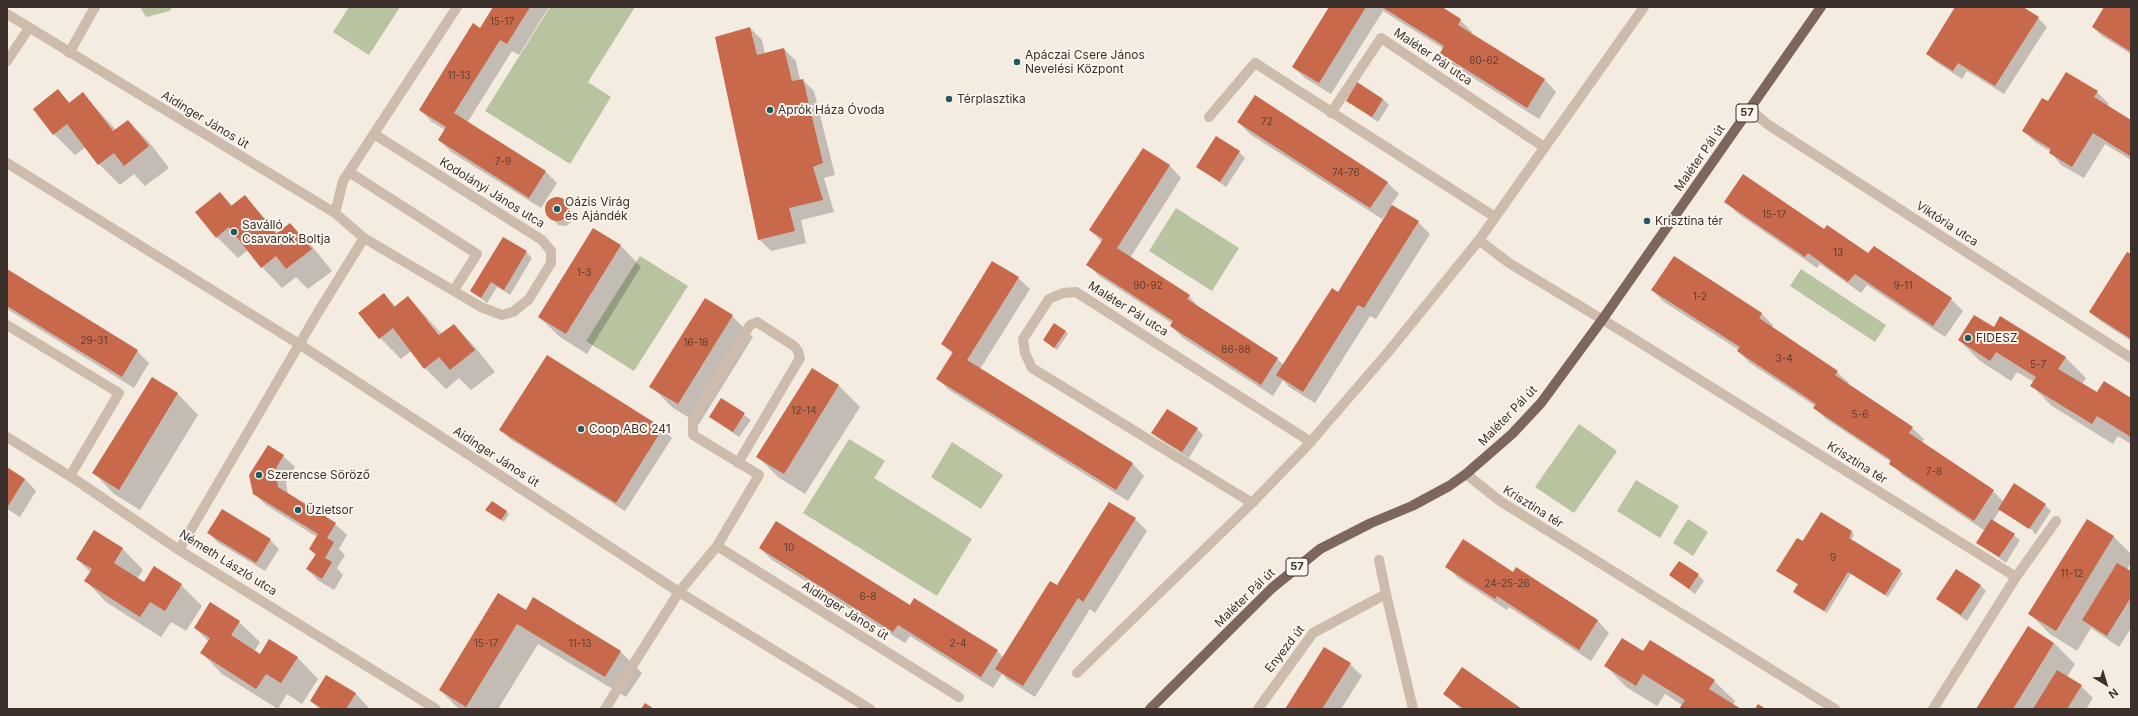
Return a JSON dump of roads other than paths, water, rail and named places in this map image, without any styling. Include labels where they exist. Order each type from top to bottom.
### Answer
[{"type":"main road","name":"Maléter Pál út","points":[[1150,709],[1272,588],[1320,549],[1432,495],[1466,474],[1512,434],[1542,403],[1602,320],[1821,7]]},
{"type":"street","points":[[69,53],[95,7]]},
{"type":"street","points":[[335,213],[339,192],[349,172],[457,7]]},
{"type":"street","points":[[1077,673],[1252,503],[1311,442],[1389,351],[1479,240],[1644,7]]},
{"type":"street","name":"Aidinger János út","points":[[7,14],[335,213],[364,238],[481,307],[502,315],[513,312]]},
{"type":"street","points":[[7,61],[29,28]]},
{"type":"street","name":"Maléter Pál utca","points":[[1331,113],[1381,38],[1544,147]]},
{"type":"street","points":[[1209,117],[1255,63],[1495,217]]},
{"type":"street","name":"Viktória utca","points":[[1750,109],[1767,124],[2131,358]]},
{"type":"street","name":"Kodolányi János utca","points":[[374,134],[542,240],[551,251],[551,263],[533,293],[529,299],[513,312]]},
{"type":"street","name":"Aidinger János út","points":[[7,163],[299,344],[679,592],[870,709]]},
{"type":"street","points":[[349,172],[477,254],[454,290]]},
{"type":"street","points":[[179,550],[299,344],[364,238]]},
{"type":"street","name":"Krisztina tér","points":[[1479,240],[1508,263],[2016,577]]},
{"type":"street","name":"Maléter Pál utca","points":[[1252,503],[1032,368],[1025,353],[1023,339],[1050,299],[1063,292],[1076,292],[1311,442]]},
{"type":"street","points":[[605,709],[679,592],[717,546],[759,475],[738,463],[693,435],[693,419],[750,325],[757,322],[794,346],[798,351],[800,358],[738,463]]},
{"type":"street","points":[[7,325],[119,393],[70,476]]},
{"type":"street","name":"Németh László utca","points":[[7,437],[70,476],[179,550],[436,709]]},
{"type":"street","name":"Krisztina tér","points":[[1466,474],[1500,501],[1835,709]]},
{"type":"street","points":[[1934,709],[2016,577],[2056,521]]},
{"type":"street","name":"Aidinger János út","points":[[717,546],[959,697]]},
{"type":"street","points":[[1379,560],[1413,709]]},
{"type":"street","name":"Enyezd út","points":[[1258,709],[1313,633],[1386,594]]},
{"type":"place","name":"Apáczai Csere János Nevelési Központ","points":[[1017,62]]},
{"type":"place","name":"Térplasztika","points":[[949,99]]},
{"type":"place","name":"Aprók Háza Óvoda","points":[[770,110]]},
{"type":"place","name":"Oázis Virág és Ajándék","points":[[557,209]]},
{"type":"place","name":"Krisztina tér","points":[[1647,221]]},
{"type":"place","name":"Saválló Csavarok Boltja","points":[[234,232]]},
{"type":"place","name":"FIDESZ","points":[[1968,338]]},
{"type":"place","name":"Coop ABC 241","points":[[581,429]]},
{"type":"place","name":"Szerencse Söröző","points":[[259,475]]},
{"type":"place","name":"Üzletsor","points":[[298,510]]}]
